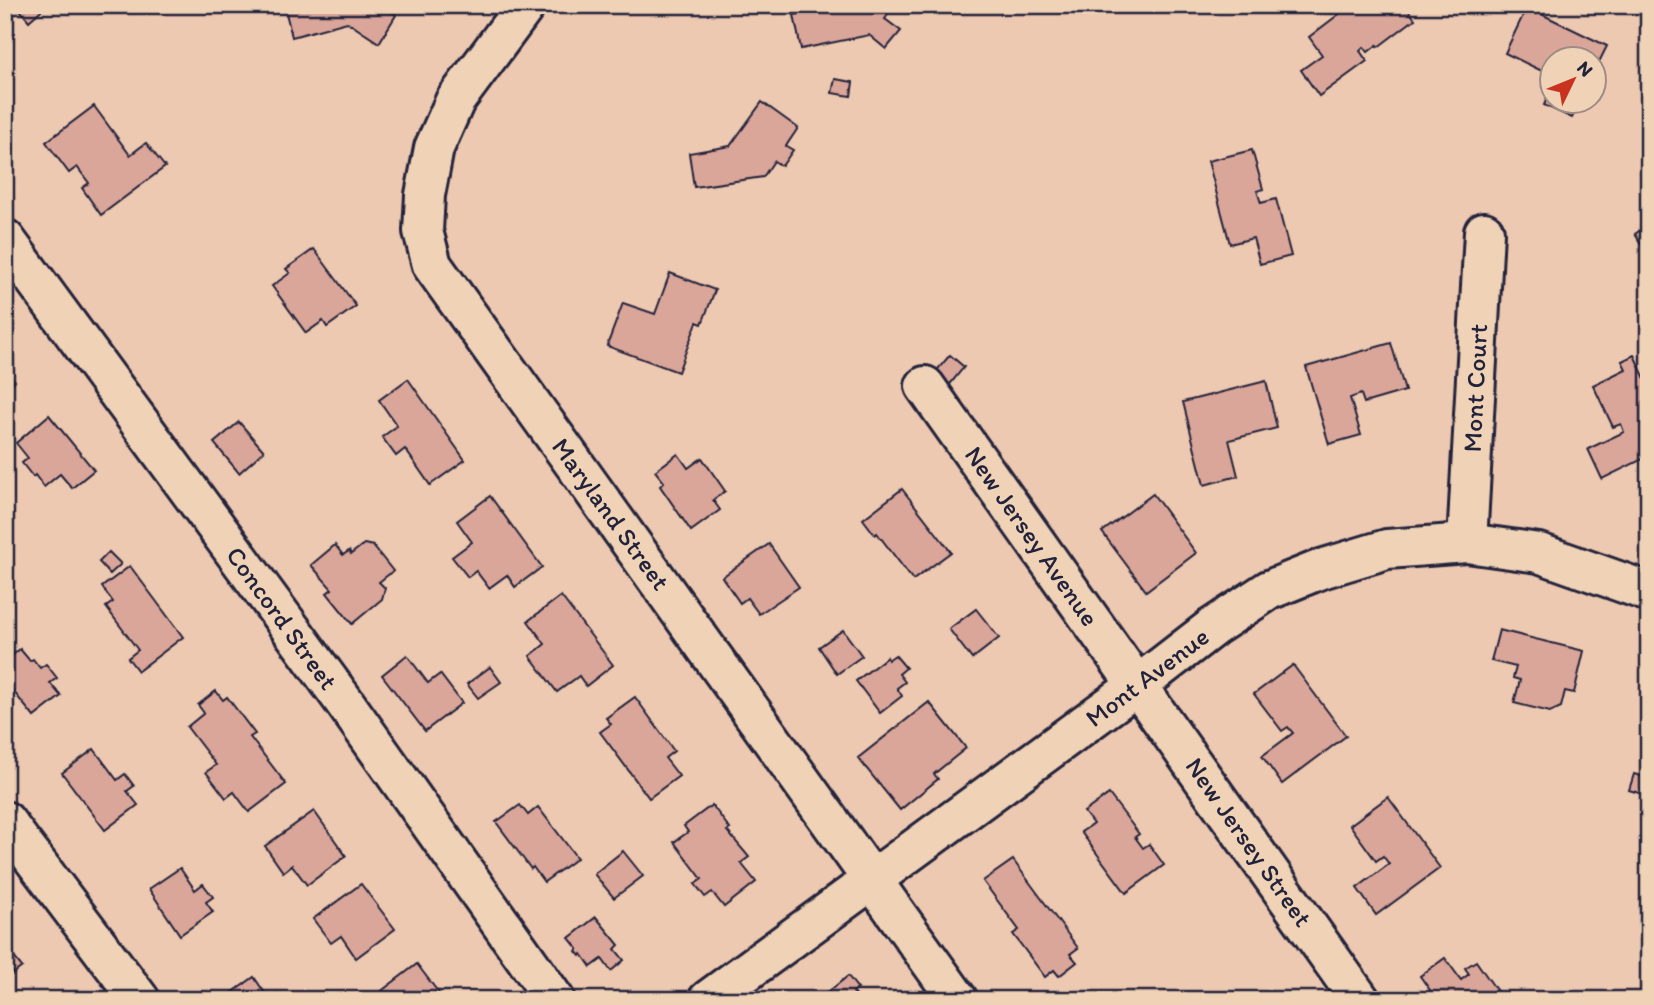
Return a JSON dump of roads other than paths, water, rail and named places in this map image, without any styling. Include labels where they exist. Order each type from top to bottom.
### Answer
[{"type":"street","name":"Maryland Street","points":[[526,5],[455,101],[434,148],[425,195],[423,231],[432,265],[958,1000]]},
{"type":"street","name":"Mont Court","points":[[1467,543],[1484,232]]},
{"type":"street","name":"Concord Street","points":[[5,239],[342,700],[555,1000]]},
{"type":"street","name":"New Jersey Avenue","points":[[925,386],[1138,685]]},
{"type":"street","name":"Mont Avenue","points":[[708,1000],[1213,627],[1269,590],[1321,569],[1387,549],[1467,543],[1539,553],[1649,592]]},
{"type":"street","name":"New Jersey Street","points":[[1138,685],[1360,1000]]},
{"type":"street","points":[[5,821],[128,996]]}]
